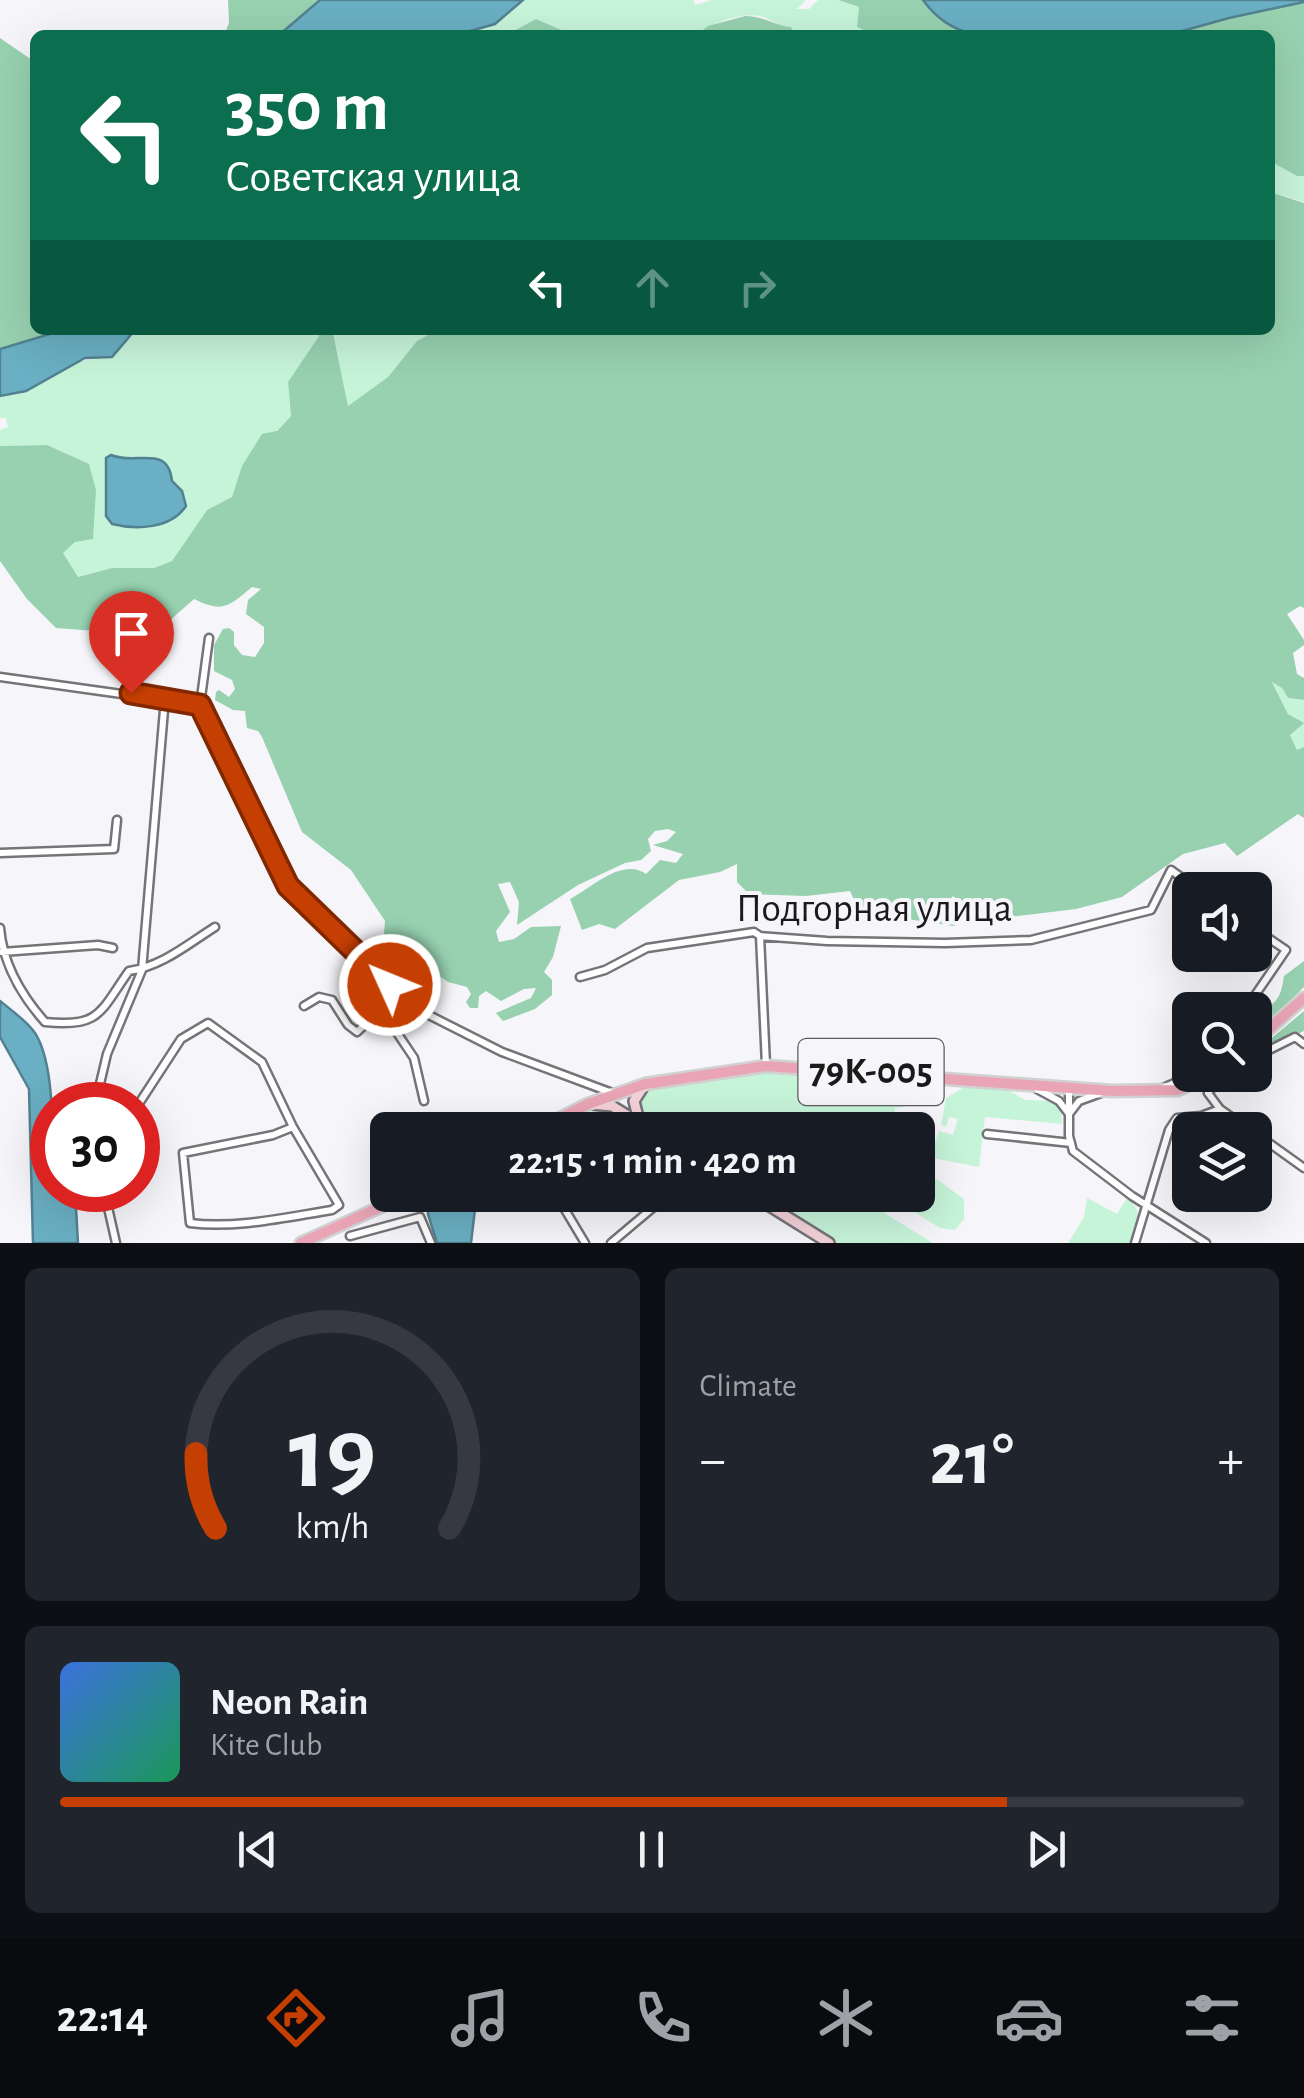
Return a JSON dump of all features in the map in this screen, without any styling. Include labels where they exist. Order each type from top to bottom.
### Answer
[{"type":"main road","points":[[1272,1026],[1304,998]]},
{"type":"main road","name":"79К-005","points":[[572,1112],[645,1084],[766,1066],[1112,1092],[1172,1089]]},
{"type":"main road","points":[[635,1112],[634,1102],[645,1084]]},
{"type":"main road","points":[[615,1094],[631,1112]]},
{"type":"main road","points":[[588,1104],[612,1106],[622,1112]]},
{"type":"main road","points":[[300,1243],[370,1212]]},
{"type":"main road","points":[[779,1212],[829,1243]]},
{"type":"street","points":[[209,638],[200,705],[288,886],[415,1008],[502,1052],[615,1094]]},
{"type":"street","points":[[0,676],[200,705]]},
{"type":"street","points":[[100,1082],[107,1054],[142,970],[165,698]]},
{"type":"street","points":[[0,853],[114,849],[117,820]]},
{"type":"street","name":"Подгорная улица","points":[[580,977],[605,970],[648,948],[754,932],[760,936],[827,942],[1031,940],[1151,910],[1170,870],[1173,872]]},
{"type":"street","points":[[0,928],[2,952],[29,1004],[45,1022],[87,1022],[100,1014],[129,972],[171,956],[215,927]]},
{"type":"street","points":[[760,936],[766,1066]]},
{"type":"street","points":[[1272,941],[1286,950],[1272,970]]},
{"type":"street","points":[[2,952],[98,945],[113,948]]},
{"type":"street","points":[[365,962],[377,1003],[410,1048],[424,1101]]},
{"type":"street","points":[[304,1006],[319,998],[332,1000],[357,1032],[375,1015],[377,1003]]},
{"type":"street","points":[[153,1082],[181,1039],[208,1022],[262,1062],[293,1127],[339,1204],[332,1210],[277,1219],[190,1223],[183,1153],[273,1135],[293,1127]]},
{"type":"street","points":[[1272,1049],[1295,1037],[1304,1044]]},
{"type":"street","points":[[1157,1091],[1172,1084]]},
{"type":"street","points":[[1031,1086],[1052,1096],[1069,1114]]},
{"type":"street","points":[[1069,1089],[1073,1151],[1206,1243]]},
{"type":"street","points":[[1069,1114],[1079,1101],[1112,1092]]},
{"type":"street","points":[[1209,1092],[1224,1112]]},
{"type":"street","points":[[1134,1243],[1169,1130],[1177,1118],[1220,1109]]},
{"type":"street","points":[[988,1134],[1071,1143]]},
{"type":"street","points":[[1272,1145],[1304,1168]]},
{"type":"street","points":[[109,1212],[116,1243]]},
{"type":"street","points":[[566,1212],[585,1243]]},
{"type":"street","points":[[611,1243],[648,1212]]},
{"type":"street","points":[[347,1222],[351,1239],[420,1217],[431,1243]]},
{"type":"green space","points":[[228,0],[320,0],[285,30],[226,30]]},
{"type":"green space","points":[[523,0],[693,0],[695,5],[712,0],[806,0],[797,9],[809,9],[818,0],[838,0],[859,7],[857,27],[863,30],[792,30],[752,15],[727,19],[704,30],[561,30],[536,19],[515,30],[474,30],[495,24]]},
{"type":"green space","points":[[838,0],[923,0],[959,30],[863,30],[857,27],[859,7]]},
{"type":"green space","points":[[1304,2],[1304,176],[1275,164],[1275,30],[1186,30]]},
{"type":"green space","points":[[745,16],[792,30],[703,30]]},
{"type":"green space","points":[[536,19],[561,30],[515,30]]},
{"type":"green space","points":[[0,38],[30,59],[30,335],[46,335],[0,349]]},
{"type":"green space","points":[[1275,164],[1304,176],[1304,202],[1275,193]]},
{"type":"green space","points":[[1275,194],[1304,203],[1304,608],[1300,606],[1287,614],[1304,640],[1304,645],[1293,653],[1297,674],[1304,678],[1304,700],[1288,698],[1272,682],[1288,714],[1304,723],[1290,735],[1297,750],[1304,747],[1304,818],[1298,814],[1237,856],[1225,843],[1183,854],[1122,897],[1076,909],[984,920],[983,913],[953,896],[937,916],[962,917],[954,926],[860,912],[850,891],[806,896],[749,894],[737,882],[737,864],[720,872],[679,880],[615,929],[599,924],[582,930],[570,899],[618,871],[628,869],[646,874],[660,860],[676,863],[683,854],[653,845],[667,841],[676,832],[655,831],[648,839],[651,851],[641,860],[625,863],[578,885],[517,925],[519,902],[510,882],[498,884],[510,912],[496,931],[499,942],[514,939],[531,927],[561,926],[553,957],[544,972],[552,980],[552,995],[535,1009],[503,1021],[496,1013],[531,998],[536,988],[524,989],[501,1001],[486,991],[479,996],[478,1008],[470,1008],[466,1002],[471,994],[467,987],[448,982],[384,934],[385,921],[351,870],[302,832],[262,737],[258,731],[247,728],[245,711],[233,710],[215,700],[219,690],[229,697],[235,689],[232,680],[214,671],[214,645],[223,629],[234,632],[234,645],[242,655],[255,657],[264,643],[264,627],[246,614],[248,600],[261,589],[252,587],[219,607],[194,599],[159,630],[56,628],[27,599],[0,561],[0,446],[47,445],[89,464],[96,490],[93,539],[75,542],[63,553],[78,577],[112,568],[154,568],[172,561],[207,510],[232,497],[242,466],[262,434],[277,431],[291,416],[288,382],[319,335],[333,335],[348,406],[388,377],[417,341],[428,335],[1275,335]]},
{"type":"green space","points":[[132,335],[319,335],[288,382],[291,416],[242,466],[232,498],[207,510],[172,561],[154,568],[112,568],[78,577],[62,553],[75,542],[47,445],[0,446],[0,430],[8,427],[6,418],[0,418],[0,396],[28,389],[76,363],[103,359]],"holes":[[[111,455],[157,474],[182,491],[150,526],[126,527],[106,516],[106,458]]]},
{"type":"green space","points":[[333,335],[428,335],[417,341],[388,377],[348,406]]},
{"type":"green space","points":[[1271,679],[1288,698],[1304,700],[1304,747],[1298,751],[1290,735],[1288,714]]},
{"type":"green space","points":[[1304,961],[1304,987],[1272,1019],[1272,1004],[1284,976]]},
{"type":"green space","points":[[1304,1011],[1304,1031],[1272,1046],[1272,1038]]},
{"type":"green space","points":[[768,1072],[885,1078],[899,1085],[906,1096],[904,1107],[895,1108],[895,1112],[640,1112],[637,1102],[659,1087],[717,1075]]},
{"type":"green space","points":[[969,1084],[1003,1087],[1025,1100],[1052,1101],[1061,1109],[1062,1124],[985,1117],[979,1167],[935,1158],[939,1131],[953,1135],[958,1119],[949,1117],[946,1127],[941,1125],[946,1098]]},
{"type":"green space","points":[[935,1178],[964,1199],[964,1219],[955,1230],[940,1228],[914,1212],[935,1212]]},
{"type":"green space","points":[[1087,1198],[1117,1214],[1127,1198],[1133,1203],[1138,1219],[1131,1243],[1068,1243],[1084,1217]]},
{"type":"green space","points":[[787,1212],[883,1212],[933,1243],[836,1243]]},
{"type":"water","points":[[320,0],[523,0],[495,24],[474,30],[285,30]]},
{"type":"water","points":[[923,0],[1304,0],[1186,30],[959,30]]},
{"type":"water","points":[[46,335],[131,335],[112,357],[85,358],[26,391],[0,396],[0,349]]},
{"type":"water","points":[[111,455],[164,462],[172,481],[182,491],[186,506],[171,519],[152,526],[112,524],[106,516],[106,458]]},
{"type":"water","points":[[0,1001],[32,1029],[42,1048],[49,1082],[30,1082],[30,1128],[29,1089],[0,1037]]},
{"type":"water","points":[[32,1212],[76,1212],[78,1243],[33,1243]]},
{"type":"water","points":[[475,1212],[471,1243],[437,1243],[428,1214]]},
{"type":"route","points":[[131,693],[200,705],[288,886],[390,985]]}]
